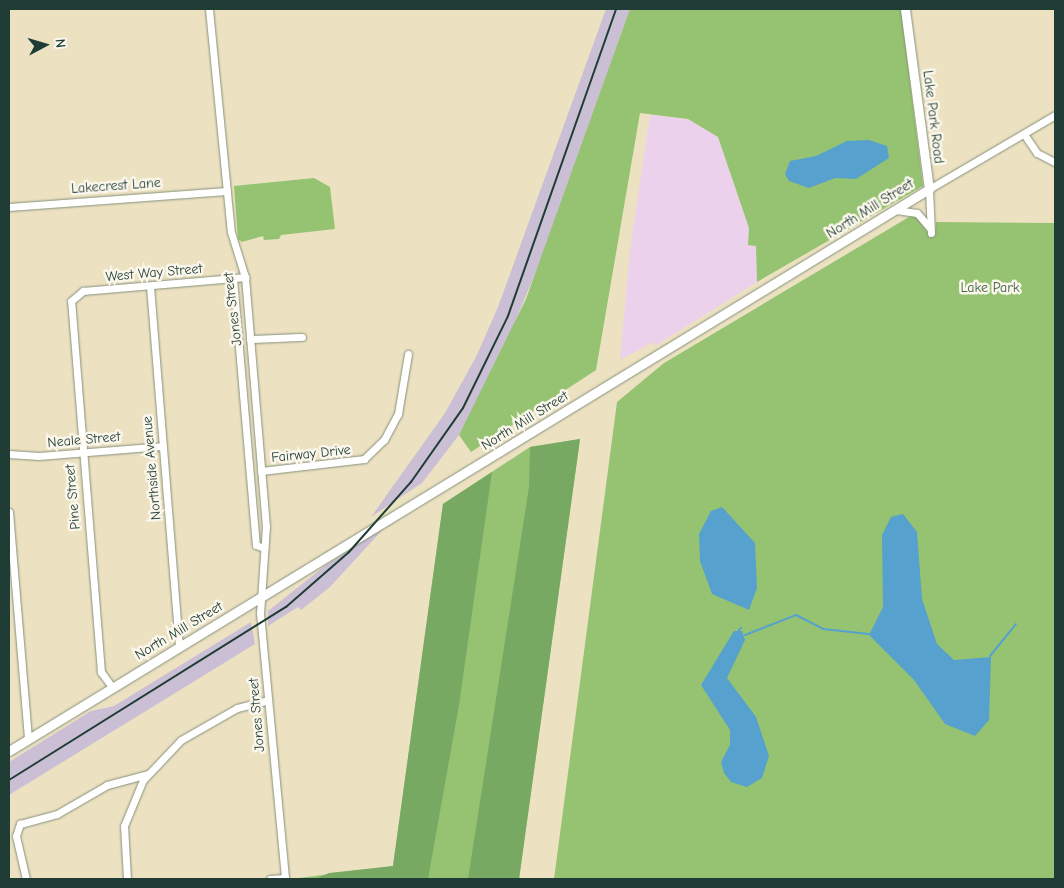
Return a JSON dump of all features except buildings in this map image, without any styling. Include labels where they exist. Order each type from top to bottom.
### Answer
[{"type":"main road","name":"Lake Park Road","points":[[904,9],[929,189]]},
{"type":"main road","name":"North Mill Street","points":[[9,751],[929,189]]},
{"type":"street","name":"Jones Street","points":[[209,9],[230,232],[245,277],[261,471],[264,548],[260,598],[285,878]]},
{"type":"street","name":"North Mill Street","points":[[929,189],[1055,115]]},
{"type":"street","points":[[1024,134],[1037,153],[1055,162]]},
{"type":"street","name":"Lake Park Road","points":[[896,210],[917,213],[931,231],[929,189]]},
{"type":"street","name":"Lakecrest Lane","points":[[9,207],[226,191]]},
{"type":"street","name":"West Way Street","points":[[71,301],[83,291],[245,277]]},
{"type":"street","name":"Jones Street","points":[[233,278],[256,545],[264,548]]},
{"type":"street","name":"Northside Avenue","points":[[150,286],[179,647]]},
{"type":"street","name":"Pine Street","points":[[71,301],[101,672],[112,687]]},
{"type":"street","points":[[250,339],[302,337]]},
{"type":"street","name":"Fairway Drive","points":[[261,471],[364,459],[384,440],[398,414],[408,354]]},
{"type":"street","name":"Neale Street","points":[[9,454],[82,452],[162,446]]},
{"type":"street","points":[[9,512],[28,739]]},
{"type":"street","points":[[127,879],[124,826],[149,773],[184,738],[244,705],[268,700]]},
{"type":"street","points":[[26,879],[16,836],[20,824],[52,816],[107,785],[149,773]]},
{"type":"street","points":[[270,879],[285,878]]},
{"type":"shaded area","points":[[606,9],[630,9],[549,240],[495,370],[459,435],[422,483],[371,517],[445,413],[477,355],[498,307]]},
{"type":"shaded area","points":[[650,115],[688,119],[718,137],[749,228],[748,245],[756,246],[757,282],[655,346],[653,342],[620,360],[630,250]]},
{"type":"shaded area","points":[[385,527],[330,587],[301,610],[298,607],[268,626],[268,611],[326,565]]},
{"type":"shaded area","points":[[251,622],[255,644],[9,795],[9,762],[91,711],[114,706]]},
{"type":"green space","points":[[630,9],[901,9],[923,186],[757,282],[756,246],[748,245],[749,228],[718,137],[688,119],[640,113],[596,370],[471,452],[459,435],[526,299]]},
{"type":"green space","points":[[314,178],[330,187],[335,229],[281,235],[279,239],[264,240],[263,236],[242,242],[238,239],[234,186]]},
{"type":"green space","name":"Lake Park","points":[[914,214],[928,233],[935,232],[936,222],[1055,223],[1055,879],[554,879],[617,402],[664,363]]},
{"type":"green space","points":[[580,439],[519,879],[291,879],[393,866],[443,504],[530,447]]},
{"type":"green space","points":[[580,439],[519,879],[468,879],[529,487],[530,447]]},
{"type":"green space","points":[[492,472],[459,705],[428,879],[315,879],[329,873],[393,866],[443,504]]},
{"type":"water","points":[[869,140],[887,146],[889,158],[856,179],[835,178],[809,188],[789,181],[785,174],[790,161],[816,156],[847,141]]},
{"type":"water","points":[[722,507],[755,543],[757,588],[749,610],[712,594],[700,561],[699,534],[711,511]]},
{"type":"water","points":[[903,514],[917,532],[922,599],[937,644],[954,660],[991,657],[989,720],[975,736],[945,724],[914,680],[869,635],[883,607],[882,535],[891,517]]},
{"type":"water","points":[[734,631],[742,631],[745,640],[727,678],[756,717],[769,756],[762,778],[747,787],[731,782],[724,773],[721,762],[730,745],[730,730],[701,685]]},
{"type":"waterway","points":[[745,635],[796,615],[823,629],[869,634]]},
{"type":"waterway","points":[[990,656],[1016,624]]},
{"type":"railway","points":[[9,780],[286,607],[349,552],[411,482],[463,408],[508,316],[616,9]]}]
